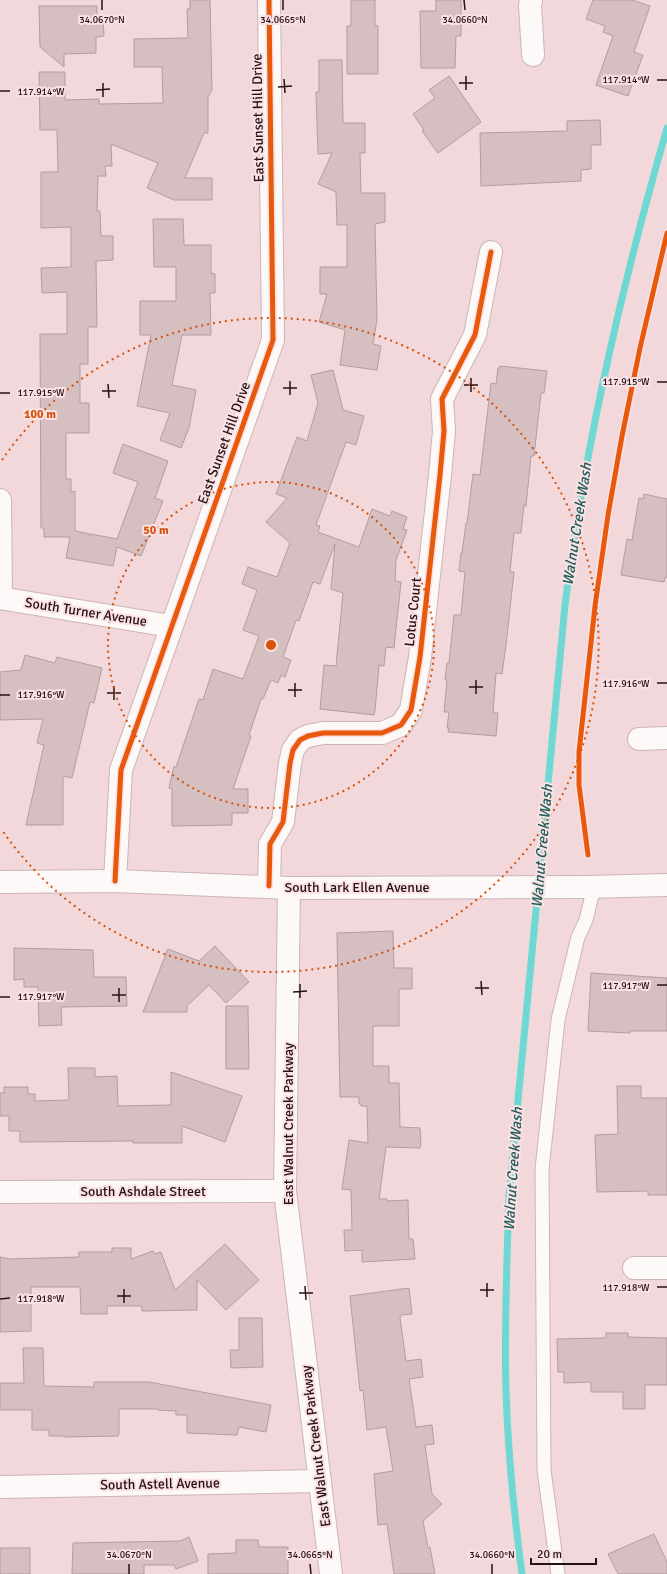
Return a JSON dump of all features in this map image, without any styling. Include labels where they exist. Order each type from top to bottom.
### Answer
[{"type":"street","name":"East Sunset Hill Drive","points":[[115,881],[121,770],[273,340],[269,0]]},
{"type":"street","points":[[531,0],[533,56]]},
{"type":"street","name":"Lotus Court","points":[[279,887],[270,844],[282,822],[292,750],[300,740],[308,736],[323,733],[382,733],[401,725],[411,710],[420,657],[440,475],[444,431],[442,399],[475,335],[491,252]]},
{"type":"street","points":[[0,500],[1,598]]},
{"type":"street","name":"South Turner Avenue","points":[[1,598],[171,626]]},
{"type":"street","points":[[639,739],[667,738]]},
{"type":"street","name":"South Lark Ellen Avenue","points":[[0,882],[115,881],[279,887],[594,887],[667,885]]},
{"type":"street","name":"East Walnut Creek Parkway","points":[[279,887],[285,1191],[332,1574]]},
{"type":"street","name":"South Ashdale Street","points":[[0,1192],[285,1191]]},
{"type":"street","points":[[634,1268],[667,1268]]},
{"type":"street","name":"South Astell Avenue","points":[[0,1487],[320,1481]]},
{"type":"lane","points":[[558,1574],[544,1470],[542,1169],[558,1020],[578,937],[586,920],[594,887]]},
{"type":"building","points":[[190,0],[210,0],[212,90],[208,97],[208,133],[204,133],[185,178],[212,178],[212,200],[174,200],[147,188],[158,163],[111,144],[112,166],[105,166],[106,176],[98,176],[97,211],[100,211],[101,236],[113,236],[113,260],[96,261],[97,327],[88,327],[88,364],[80,364],[80,403],[89,403],[89,433],[66,433],[66,479],[71,479],[71,492],[75,491],[75,531],[90,534],[90,536],[91,534],[117,539],[138,482],[113,473],[123,444],[168,461],[155,498],[163,501],[141,556],[117,547],[113,566],[66,558],[70,537],[44,537],[44,528],[41,528],[40,334],[67,334],[67,292],[42,293],[41,268],[71,267],[71,227],[41,228],[41,172],[58,172],[57,130],[40,130],[39,72],[65,72],[65,100],[99,99],[99,104],[163,103],[162,67],[134,67],[134,39],[188,38],[187,9],[190,9]]},
{"type":"building","points":[[351,0],[375,0],[375,26],[378,26],[378,74],[347,74],[347,26],[351,26]]},
{"type":"building","points":[[436,0],[461,0],[461,36],[456,36],[455,68],[421,68],[420,11],[436,11]]},
{"type":"building","points":[[593,0],[632,0],[650,6],[634,52],[643,55],[628,96],[596,85],[613,36],[603,32],[605,26],[586,19]]},
{"type":"building","points":[[39,6],[97,6],[97,17],[103,17],[104,36],[96,37],[96,53],[64,54],[64,67],[40,47]]},
{"type":"building","points":[[319,60],[342,60],[343,123],[365,123],[365,153],[360,153],[361,193],[385,193],[385,222],[375,224],[377,319],[373,344],[381,346],[377,370],[340,365],[345,330],[319,322],[327,294],[320,294],[320,267],[347,267],[347,225],[337,225],[336,192],[318,184],[332,153],[318,154],[316,92],[319,92]]},
{"type":"building","points":[[449,76],[481,122],[438,153],[422,131],[424,130],[413,114],[435,98],[429,90]]},
{"type":"building","points":[[600,120],[601,145],[591,145],[591,169],[581,170],[581,181],[481,186],[480,133],[567,131],[567,121]]},
{"type":"building","points":[[153,219],[183,219],[184,245],[211,245],[211,273],[215,274],[215,293],[210,293],[211,335],[182,335],[172,385],[196,390],[189,428],[181,448],[160,440],[170,413],[137,406],[151,335],[140,335],[140,301],[176,301],[176,267],[154,267]]},
{"type":"building","points":[[500,366],[547,371],[544,393],[541,393],[534,456],[531,456],[526,506],[524,505],[521,533],[514,533],[510,572],[514,572],[506,645],[502,674],[496,673],[493,713],[498,713],[496,736],[448,732],[449,712],[444,712],[447,680],[445,680],[447,663],[449,663],[454,615],[461,615],[465,572],[459,571],[473,474],[480,475],[491,383],[496,384],[498,368],[500,368]]},
{"type":"building","points":[[333,370],[343,410],[364,416],[356,445],[346,442],[316,525],[320,526],[318,532],[359,547],[372,509],[390,516],[392,511],[407,517],[403,529],[407,530],[396,560],[395,581],[401,582],[394,648],[386,647],[384,666],[379,665],[374,715],[320,709],[324,665],[336,666],[343,593],[331,589],[335,544],[320,584],[313,582],[299,621],[296,620],[283,657],[291,660],[285,677],[281,675],[278,683],[271,680],[263,699],[261,699],[249,735],[251,736],[233,789],[248,789],[248,813],[232,813],[232,825],[172,826],[172,789],[169,788],[174,766],[176,767],[199,699],[203,700],[213,669],[243,679],[259,636],[243,630],[257,590],[242,584],[248,567],[277,577],[290,543],[266,522],[287,498],[276,494],[297,437],[307,441],[318,403],[311,375]]},
{"type":"building","points":[[644,494],[667,499],[667,578],[665,577],[664,582],[621,575],[627,539],[632,540],[639,498],[643,499]]},
{"type":"building","points":[[25,655],[55,663],[57,657],[102,668],[94,703],[90,702],[72,778],[63,776],[63,825],[26,825],[44,745],[37,743],[43,719],[0,720],[0,672],[21,670]]},
{"type":"building","points":[[393,931],[394,968],[412,968],[412,989],[399,989],[399,1026],[373,1026],[373,1066],[389,1066],[389,1083],[399,1083],[400,1127],[420,1128],[421,1145],[420,1148],[386,1147],[379,1199],[387,1199],[387,1201],[408,1200],[409,1239],[413,1239],[415,1259],[362,1262],[362,1250],[345,1251],[344,1230],[352,1230],[351,1190],[342,1189],[349,1140],[368,1143],[367,1106],[361,1106],[361,1104],[359,1104],[359,1097],[340,1097],[337,933]]},
{"type":"building","points":[[215,946],[249,982],[226,1003],[209,985],[187,1006],[187,1012],[143,1012],[168,949],[199,961]]},
{"type":"building","points":[[14,948],[93,950],[94,977],[126,977],[127,1006],[61,1007],[62,1025],[39,1026],[38,987],[24,987],[24,979],[14,980]]},
{"type":"building","points":[[591,973],[667,978],[667,1031],[630,1031],[630,1033],[588,1031]]},
{"type":"building","points":[[226,1006],[248,1006],[249,1069],[226,1069]]},
{"type":"building","points":[[68,1068],[95,1068],[95,1077],[117,1076],[118,1106],[171,1105],[171,1072],[242,1096],[225,1142],[182,1126],[182,1143],[133,1143],[133,1141],[20,1142],[20,1131],[9,1131],[9,1116],[0,1116],[0,1093],[4,1093],[4,1087],[28,1087],[28,1094],[35,1094],[35,1101],[69,1100]]},
{"type":"building","points":[[617,1086],[641,1086],[641,1098],[667,1098],[667,1195],[648,1195],[648,1191],[597,1192],[595,1135],[618,1134]]},
{"type":"building","points":[[225,1244],[259,1280],[226,1310],[197,1280],[197,1310],[142,1311],[142,1306],[107,1306],[107,1314],[81,1314],[80,1287],[31,1287],[31,1331],[0,1332],[0,1257],[10,1259],[79,1257],[79,1252],[112,1252],[112,1248],[131,1248],[131,1259],[153,1251],[155,1254],[161,1252],[175,1290]]},
{"type":"building","points":[[409,1288],[412,1314],[401,1315],[400,1318],[406,1361],[421,1359],[423,1377],[409,1379],[416,1427],[432,1425],[434,1444],[425,1445],[432,1494],[442,1504],[423,1521],[435,1574],[394,1574],[387,1524],[378,1525],[374,1474],[393,1471],[386,1427],[367,1430],[363,1390],[360,1391],[350,1296]]},
{"type":"building","points":[[239,1318],[262,1318],[263,1367],[231,1368],[230,1350],[239,1350]]},
{"type":"building","points":[[606,1333],[628,1333],[628,1337],[667,1338],[667,1385],[645,1385],[645,1409],[623,1409],[623,1392],[591,1392],[591,1382],[564,1383],[564,1372],[558,1372],[557,1339],[606,1338]]},
{"type":"building","points":[[23,1348],[43,1348],[44,1386],[94,1387],[94,1382],[149,1382],[271,1405],[266,1432],[239,1427],[237,1435],[187,1433],[187,1415],[176,1415],[176,1411],[158,1409],[119,1409],[118,1436],[49,1436],[49,1430],[32,1430],[32,1410],[0,1410],[0,1383],[24,1383]]},
{"type":"building","points":[[654,1534],[667,1562],[667,1574],[618,1574],[608,1554]]},
{"type":"building","points":[[189,1537],[198,1561],[176,1569],[174,1565],[144,1565],[144,1574],[72,1574],[73,1543],[180,1541]]},
{"type":"building","points":[[236,1540],[258,1540],[259,1547],[288,1547],[288,1574],[208,1574],[208,1554],[236,1553]]},
{"type":"building","points":[[0,1548],[30,1548],[30,1574],[0,1574]]},
{"type":"waterway","name":"Walnut Creek Wash","points":[[522,1574],[516,1529],[508,1438],[505,1367],[509,1195],[565,605],[573,544],[594,424],[620,305],[667,128]]},
{"type":"cycle path","points":[[115,881],[121,770],[273,340],[269,0]]},
{"type":"cycle path","points":[[588,855],[579,785],[579,752],[595,606],[608,515],[622,436],[640,348],[667,233]]},
{"type":"cycle path","points":[[269,886],[270,844],[283,822],[290,763],[293,750],[300,740],[308,736],[323,733],[382,733],[401,725],[411,710],[420,657],[440,475],[444,431],[442,399],[475,335],[491,252]]}]
